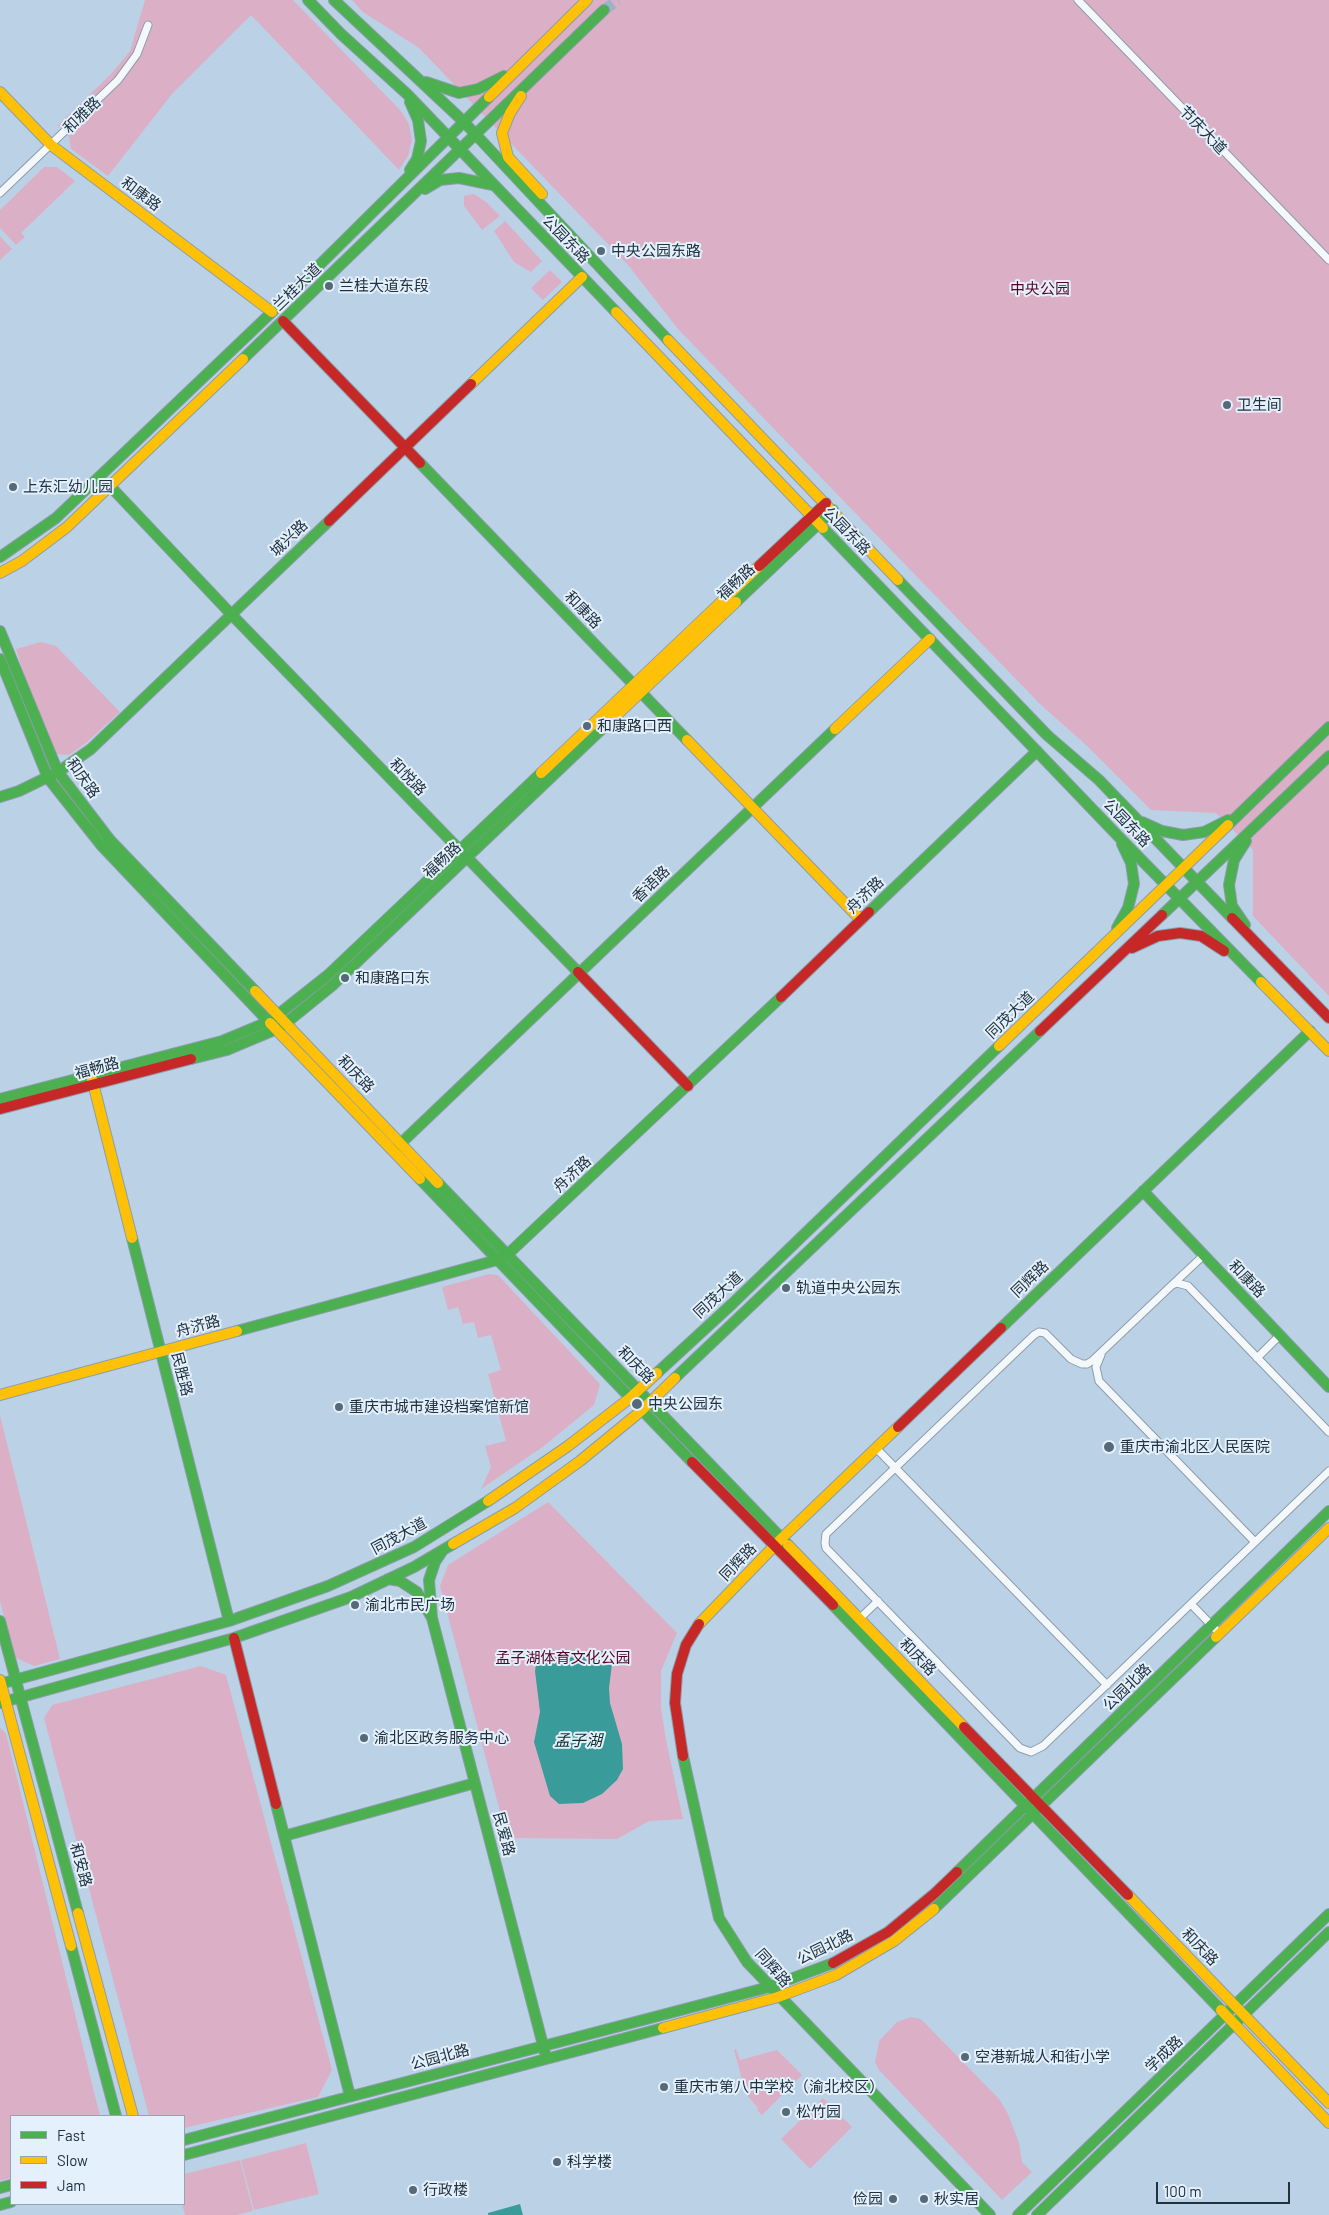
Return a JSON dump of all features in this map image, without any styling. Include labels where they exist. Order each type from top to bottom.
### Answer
[{"type":"main road","name":"公园东路","points":[[308,0],[341,34],[407,94],[1118,836],[1329,1051]]},
{"type":"main road","name":"公园东路","points":[[334,0],[463,121],[1047,735],[1099,780],[1196,883],[1329,1018]]},
{"type":"main road","name":"兰桂大道","points":[[0,557],[56,518],[272,312],[514,70],[587,0]]},
{"type":"main road","name":"兰桂大道","points":[[0,574],[22,561],[67,527],[604,10]]},
{"type":"main road","points":[[411,74],[431,85],[459,93],[478,89],[514,70]]},
{"type":"main road","points":[[538,72],[510,113],[502,133],[508,157],[548,201],[559,224]]},
{"type":"main road","name":"和康路","points":[[0,92],[51,145],[272,312]]},
{"type":"main road","points":[[401,185],[416,159],[421,141],[418,120],[407,94]]},
{"type":"main road","points":[[410,197],[440,180],[459,178],[494,186]]},
{"type":"main road","name":"城兴路","points":[[0,797],[20,791],[58,772],[91,749],[116,727],[582,276]]},
{"type":"main road","name":"和康路","points":[[283,321],[861,920]]},
{"type":"main road","name":"和悦路","points":[[110,486],[463,855],[688,1086]]},
{"type":"main road","name":"福畅路","points":[[0,1099],[227,1050],[278,1022],[334,984],[463,855],[829,507]]},
{"type":"main road","name":"和庆路","points":[[0,632],[58,772],[110,840],[278,1022],[393,1151],[641,1411],[779,1541]]},
{"type":"main road","name":"香语路","points":[[393,1151],[930,640]]},
{"type":"main road","name":"和庆路","points":[[0,658],[48,778],[101,845],[402,1143],[507,1255],[651,1401],[1025,1806],[1329,2123]]},
{"type":"main road","name":"同茂大道","points":[[0,1683],[229,1621],[328,1586],[414,1547],[505,1491],[568,1446],[630,1398],[732,1304],[1329,727]]},
{"type":"main road","name":"舟济路","points":[[0,1395],[497,1260],[507,1255],[688,1086],[1037,751]]},
{"type":"main road","name":"同茂大道","points":[[3,1702],[234,1638],[351,1597],[443,1550],[515,1508],[580,1461],[641,1411],[1329,756]]},
{"type":"main road","points":[[1136,819],[1162,832],[1183,835],[1204,832],[1238,815]]},
{"type":"main road","points":[[1253,829],[1234,860],[1229,885],[1232,906],[1258,946]]},
{"type":"main road","points":[[1111,939],[1128,908],[1134,884],[1131,863],[1118,836]]},
{"type":"main road","points":[[1124,951],[1158,936],[1180,932],[1201,936],[1241,961]]},
{"type":"main road","name":"同辉路","points":[[990,2215],[769,1988],[747,1962],[719,1918],[678,1731],[675,1702],[677,1674],[686,1645],[702,1620],[779,1541],[1310,1031]]},
{"type":"main road","name":"福畅路","points":[[0,1110],[92,1080]]},
{"type":"main road","name":"民胜路","points":[[92,1080],[229,1621]]},
{"type":"main road","name":"和康路","points":[[1143,1191],[1329,1386]]},
{"type":"main road","name":"公园北路","points":[[185,2140],[769,1988],[830,1965],[888,1932],[934,1894],[1329,1511]]},
{"type":"main road","name":"公园北路","points":[[185,2155],[778,1997],[836,1975],[894,1941],[942,1904],[1329,1528]]},
{"type":"main road","points":[[432,1618],[429,1580],[435,1562],[443,1550]]},
{"type":"main road","points":[[388,1579],[400,1581],[414,1589],[423,1600],[432,1618]]},
{"type":"main road","name":"民爱路","points":[[432,1618],[546,2058]]},
{"type":"main road","name":"和安路","points":[[0,1621],[133,2115]]},
{"type":"main road","name":"和庆路","points":[[856,1622],[1042,1806],[1329,2103]]},
{"type":"main road","points":[[234,1638],[350,2096]]},
{"type":"main road","name":"和安路","points":[[0,1683],[3,1702],[116,2115]]},
{"type":"main road","points":[[284,1836],[475,1783]]},
{"type":"main road","name":"学成路","points":[[1018,2215],[1329,1914]]},
{"type":"main road","name":"学成路","points":[[1037,2215],[1329,1932]]},
{"type":"street","name":"节庆大道","points":[[1078,0],[1329,260]]},
{"type":"street","name":"和雅路","points":[[0,193],[118,80],[137,54],[148,25]]},
{"type":"street","points":[[1204,1255],[1092,1361],[1082,1364],[1071,1359],[1044,1333],[1039,1332],[1034,1335],[826,1534],[826,1548],[1020,1748],[1025,1751],[1037,1750],[1329,1471]]},
{"type":"street","points":[[1172,1285],[1183,1284],[1188,1286],[1329,1432]]},
{"type":"street","points":[[1257,1358],[1280,1335]]},
{"type":"street","points":[[1104,1351],[1096,1367],[1099,1381],[1255,1542]]},
{"type":"street","points":[[876,1448],[1107,1685]]},
{"type":"street","points":[[856,1622],[878,1601]]},
{"type":"street","points":[[1191,1604],[1220,1634]]},
{"type":"green space","points":[[145,0],[293,0],[401,111],[409,124],[412,140],[408,156],[399,170],[251,15],[172,94],[108,176],[71,149],[69,137],[58,125],[111,74],[130,51]]},
{"type":"green space","name":"中央公园","points":[[352,0],[1329,0],[1329,996],[1253,916],[1253,850],[1216,813],[1151,810],[1087,746],[1040,704],[678,329],[628,265],[419,48],[363,12]]},
{"type":"green space","points":[[44,167],[57,167],[75,181],[21,233],[25,237],[16,245],[0,228],[0,210]]},
{"type":"green space","points":[[474,194],[486,202],[500,216],[482,230],[464,206],[464,196]]},
{"type":"green space","points":[[505,221],[542,261],[531,272],[514,262],[494,231]]},
{"type":"green space","points":[[0,236],[12,249],[0,260]]},
{"type":"green space","points":[[550,270],[562,282],[543,300],[531,288]]},
{"type":"green space","points":[[41,642],[56,646],[120,712],[86,743],[69,755],[56,754],[27,685],[16,649]]},
{"type":"green space","points":[[489,1274],[498,1275],[600,1384],[594,1405],[544,1446],[481,1489],[491,1467],[485,1446],[506,1441],[488,1374],[501,1370],[491,1335],[478,1338],[474,1322],[463,1324],[458,1307],[448,1310],[442,1287]]},
{"type":"green space","points":[[0,1415],[60,1659],[34,1666],[14,1657],[0,1601]]},
{"type":"green space","name":"孟子湖体育文化公园","points":[[548,1502],[677,1633],[661,1671],[661,1708],[683,1819],[649,1821],[617,1839],[507,1838],[440,1586],[448,1565]]},
{"type":"green space","points":[[201,1666],[226,1675],[332,2070],[318,2097],[185,2128],[185,2115],[149,2115],[44,1718],[52,1705]]},
{"type":"green space","points":[[0,1728],[6,1733],[100,2115],[10,2115],[10,2178],[0,2181]]},
{"type":"green space","points":[[911,2017],[921,2019],[1000,2100],[1008,2114],[1019,2143],[1022,2162],[1032,2172],[1002,2200],[879,2070],[875,2062],[879,2041],[897,2022]]},
{"type":"green space","points":[[736,2049],[740,2060],[777,2050],[802,2075],[762,2115],[746,2094],[734,2050]]},
{"type":"green space","points":[[823,2098],[852,2127],[810,2169],[781,2139]]},
{"type":"green space","points":[[306,2143],[319,2194],[254,2210],[241,2160]]},
{"type":"green space","points":[[240,2160],[253,2211],[236,2215],[185,2215],[182,2205],[185,2205],[185,2174]]},
{"type":"water","name":"孟子湖","points":[[595,1651],[602,1651],[610,1656],[612,1664],[609,1688],[610,1703],[622,1744],[623,1769],[617,1780],[602,1794],[583,1803],[559,1804],[550,1796],[534,1742],[540,1712],[535,1671],[536,1665],[544,1656],[551,1655],[557,1658],[582,1657]]},
{"type":"water","points":[[520,2204],[523,2215],[488,2215],[488,2213]]},
{"type":"tunnel","points":[[604,10],[618,0]]},
{"type":"traffic: fast","points":[[308,0],[341,34],[407,94],[616,312]]},
{"type":"traffic: fast","points":[[334,0],[463,121],[668,340]]},
{"type":"traffic: fast","points":[[243,359],[604,10]]},
{"type":"traffic: fast","points":[[426,82],[459,93],[478,89],[504,76]]},
{"type":"traffic: fast","points":[[0,557],[56,518],[272,312],[489,97]]},
{"type":"traffic: fast","points":[[410,102],[418,120],[421,141],[417,159],[410,170]]},
{"type":"traffic: fast","points":[[425,189],[440,180],[459,178],[493,185]]},
{"type":"traffic: fast","points":[[420,463],[687,740]]},
{"type":"traffic: fast","points":[[110,486],[231,614],[578,972]]},
{"type":"traffic: fast","points":[[736,602],[833,510]]},
{"type":"traffic: fast","points":[[0,797],[19,791],[58,772],[91,749],[329,521]]},
{"type":"traffic: fast","points":[[823,528],[1118,836],[1261,982]]},
{"type":"traffic: fast","points":[[898,580],[1047,735],[1099,780],[1232,918]]},
{"type":"traffic: fast","points":[[0,631],[58,772],[110,840],[255,991]]},
{"type":"traffic: fast","points":[[0,659],[48,778],[101,845],[270,1023]]},
{"type":"traffic: fast","points":[[1228,825],[1329,727]]},
{"type":"traffic: fast","points":[[191,1059],[227,1050],[277,1029],[286,1023],[334,984],[602,729]]},
{"type":"traffic: fast","points":[[397,1147],[835,729]]},
{"type":"traffic: fast","points":[[869,912],[1037,751]]},
{"type":"traffic: fast","points":[[1162,915],[1329,756]]},
{"type":"traffic: fast","points":[[0,1099],[222,1041],[270,1021],[328,975],[541,773]]},
{"type":"traffic: fast","points":[[1142,822],[1162,831],[1183,835],[1204,832],[1228,820]]},
{"type":"traffic: fast","points":[[1245,925],[1232,906],[1229,885],[1234,860],[1246,841]]},
{"type":"traffic: fast","points":[[1117,928],[1128,908],[1134,884],[1131,863],[1122,844]]},
{"type":"traffic: fast","points":[[237,1331],[497,1260],[507,1255],[781,997]]},
{"type":"traffic: fast","points":[[675,1378],[1040,1031]]},
{"type":"traffic: fast","points":[[1001,1328],[1310,1031]]},
{"type":"traffic: fast","points":[[657,1373],[732,1304],[999,1046]]},
{"type":"traffic: fast","points":[[420,1179],[692,1462]]},
{"type":"traffic: fast","points":[[438,1183],[788,1545]]},
{"type":"traffic: fast","points":[[1143,1191],[1329,1387]]},
{"type":"traffic: fast","points":[[132,1238],[229,1621]]},
{"type":"traffic: fast","points":[[0,1684],[229,1621],[328,1586],[414,1547],[488,1501]]},
{"type":"traffic: fast","points":[[957,1872],[1329,1511]]},
{"type":"traffic: fast","points":[[0,1703],[234,1638],[351,1597],[414,1567],[453,1544]]},
{"type":"traffic: fast","points":[[388,1579],[400,1581],[417,1592],[432,1618],[429,1580],[435,1562],[443,1550]]},
{"type":"traffic: fast","points":[[833,1605],[1221,2010]]},
{"type":"traffic: fast","points":[[432,1618],[545,2053]]},
{"type":"traffic: fast","points":[[0,1621],[78,1913]]},
{"type":"traffic: fast","points":[[934,1909],[1216,1637]]},
{"type":"traffic: fast","points":[[683,1756],[719,1918],[747,1962],[990,2215]]},
{"type":"traffic: fast","points":[[284,1836],[475,1783]]},
{"type":"traffic: fast","points":[[276,1804],[350,2096]]},
{"type":"traffic: fast","points":[[1018,2215],[1329,1914]]},
{"type":"traffic: fast","points":[[1037,2215],[1329,1932]]},
{"type":"traffic: fast","points":[[71,1946],[116,2115]]},
{"type":"traffic: fast","points":[[185,2140],[769,1987],[833,1963]]},
{"type":"traffic: fast","points":[[185,2155],[663,2028]]},
{"type":"traffic: fast","points":[[0,2188],[10,2185]]},
{"type":"traffic: fast","points":[[0,2205],[10,2202]]},
{"type":"traffic: slow","points":[[489,97],[587,0]]},
{"type":"traffic: slow","points":[[0,92],[51,145],[272,312]]},
{"type":"traffic: slow","points":[[521,96],[510,113],[502,133],[508,157],[542,194]]},
{"type":"traffic: slow","points":[[471,384],[582,277]]},
{"type":"traffic: slow","points":[[616,312],[823,528]]},
{"type":"traffic: slow","points":[[668,340],[898,580]]},
{"type":"traffic: slow","points":[[0,573],[22,561],[67,527],[243,359]]},
{"type":"traffic: slow","points":[[541,773],[759,566]]},
{"type":"traffic: slow","points":[[602,729],[736,602]]},
{"type":"traffic: slow","points":[[835,729],[930,639]]},
{"type":"traffic: slow","points":[[687,740],[861,920]]},
{"type":"traffic: slow","points":[[999,1046],[1228,825]]},
{"type":"traffic: slow","points":[[1261,982],[1329,1051]]},
{"type":"traffic: slow","points":[[255,991],[438,1183]]},
{"type":"traffic: slow","points":[[270,1023],[420,1179]]},
{"type":"traffic: slow","points":[[92,1079],[132,1238]]},
{"type":"traffic: slow","points":[[0,1395],[237,1331]]},
{"type":"traffic: slow","points":[[488,1501],[568,1446],[630,1398],[657,1373]]},
{"type":"traffic: slow","points":[[453,1544],[515,1508],[580,1461],[641,1411],[675,1378]]},
{"type":"traffic: slow","points":[[699,1624],[782,1538],[898,1427]]},
{"type":"traffic: slow","points":[[1216,1637],[1329,1528]]},
{"type":"traffic: slow","points":[[788,1545],[964,1727]]},
{"type":"traffic: slow","points":[[0,1680],[71,1946]]},
{"type":"traffic: slow","points":[[1128,1895],[1329,2103]]},
{"type":"traffic: slow","points":[[663,2028],[778,1997],[836,1975],[894,1941],[934,1909]]},
{"type":"traffic: slow","points":[[78,1913],[133,2115]]},
{"type":"traffic: slow","points":[[1221,2010],[1329,2123]]},
{"type":"traffic: jam","points":[[283,321],[420,463]]},
{"type":"traffic: jam","points":[[329,521],[471,384]]},
{"type":"traffic: jam","points":[[759,566],[826,503]]},
{"type":"traffic: jam","points":[[781,997],[869,912]]},
{"type":"traffic: jam","points":[[1040,1031],[1162,915]]},
{"type":"traffic: jam","points":[[1232,918],[1329,1018]]},
{"type":"traffic: jam","points":[[1132,948],[1158,936],[1180,933],[1201,936],[1224,951]]},
{"type":"traffic: jam","points":[[578,972],[688,1086]]},
{"type":"traffic: jam","points":[[0,1109],[191,1059]]},
{"type":"traffic: jam","points":[[898,1427],[1001,1328]]},
{"type":"traffic: jam","points":[[692,1462],[833,1605]]},
{"type":"traffic: jam","points":[[683,1756],[675,1703],[677,1674],[686,1645],[699,1624]]},
{"type":"traffic: jam","points":[[234,1638],[276,1804]]},
{"type":"traffic: jam","points":[[964,1727],[1128,1895]]},
{"type":"traffic: jam","points":[[833,1963],[888,1932],[934,1894],[957,1872]]},
{"type":"place","name":"中央公园东路","points":[[601,251]]},
{"type":"place","name":"兰桂大道东段","points":[[329,286]]},
{"type":"place","name":"卫生间","points":[[1227,405]]},
{"type":"place","name":"上东汇幼儿园","points":[[13,487]]},
{"type":"place","name":"和康路口西","points":[[587,726]]},
{"type":"place","name":"和康路口东","points":[[345,978]]},
{"type":"place","name":"轨道中央公园东","points":[[786,1288]]},
{"type":"place","name":"中央公园东","points":[[637,1404]]},
{"type":"place","name":"重庆市城市建设档案馆新馆","points":[[339,1407]]},
{"type":"place","name":"重庆市渝北区人民医院","points":[[1109,1447]]},
{"type":"place","name":"渝北市民广场","points":[[355,1605]]},
{"type":"place","name":"渝北区政务服务中心","points":[[364,1738]]},
{"type":"place","name":"空港新城人和街小学","points":[[965,2057]]},
{"type":"place","name":"重庆市第八中学校（渝北校区）","points":[[664,2087]]},
{"type":"place","name":"松竹园","points":[[786,2112]]},
{"type":"place","name":"科学楼","points":[[557,2162]]},
{"type":"place","name":"行政楼","points":[[413,2190]]},
{"type":"place","name":"俭园","points":[[893,2199]]},
{"type":"place","name":"秋实居","points":[[924,2199]]}]
